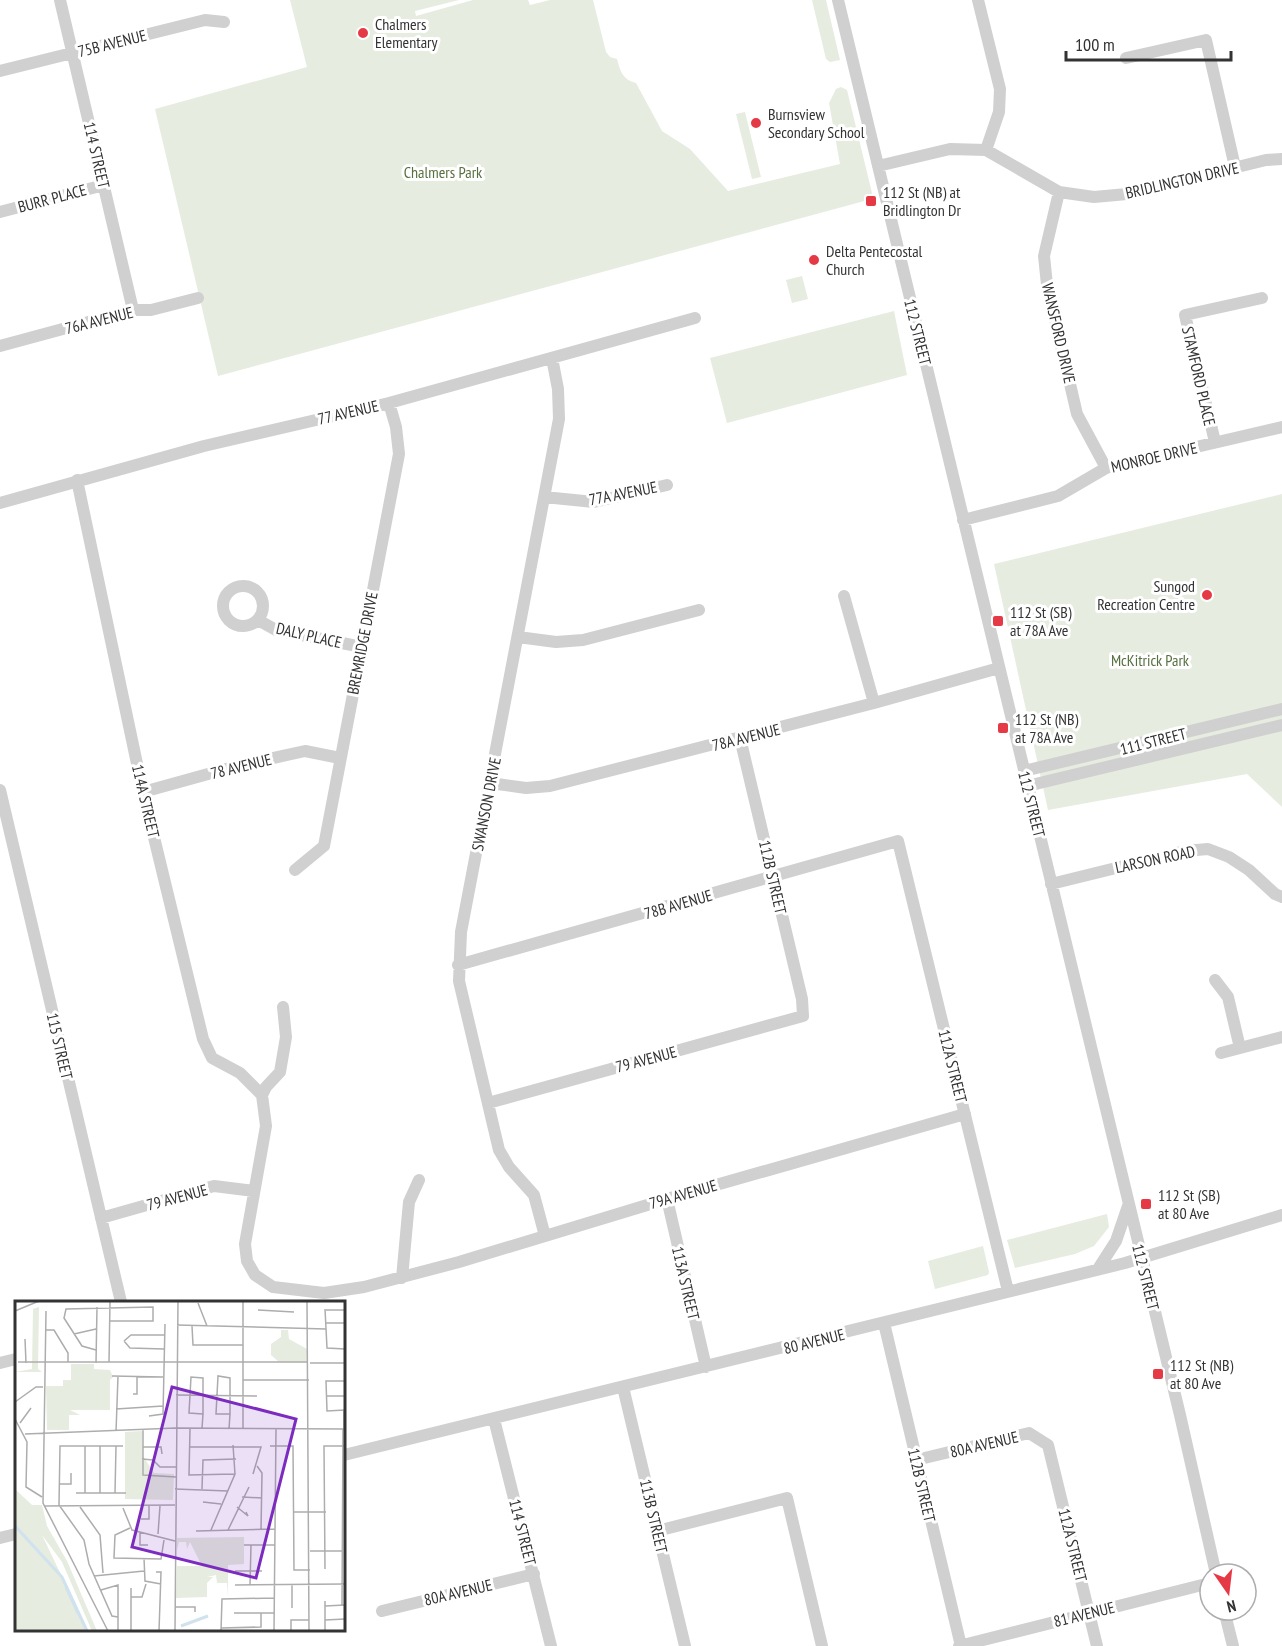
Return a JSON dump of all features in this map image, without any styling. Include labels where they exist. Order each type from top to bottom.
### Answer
[{"type":"street","name":"114 STREET","points":[[60,0],[133,310]]},
{"type":"street","name":"112 STREET","points":[[838,0],[1213,1562]]},
{"type":"street","points":[[978,0],[1000,89],[999,112],[986,150]]},
{"type":"street","name":"75B AVENUE","points":[[0,71],[205,20],[224,22]]},
{"type":"street","points":[[1126,58],[1206,40],[1235,167]]},
{"type":"street","name":"BRIDLINGTON DRIVE","points":[[878,166],[950,149],[986,150],[1059,192],[1094,196],[1127,194],[1235,167],[1282,159]]},
{"type":"street","name":"BURR PLACE","points":[[0,212],[104,185]]},
{"type":"street","name":"WANSFORD DRIVE","points":[[1059,192],[1044,256],[1047,285],[1077,414],[1106,468]]},
{"type":"street","name":"76A AVENUE","points":[[0,346],[133,310],[151,310],[198,298]]},
{"type":"street","name":"STAMFORD PLACE","points":[[1215,442],[1185,315],[1262,298]]},
{"type":"street","name":"77 AVENUE","points":[[0,503],[204,446],[389,403],[695,318]]},
{"type":"street","name":"SWANSON DRIVE","points":[[545,1236],[534,1195],[509,1167],[499,1150],[459,981],[458,965],[461,932],[559,418],[558,388],[552,358]]},
{"type":"street","name":"BREMRIDGE DRIVE","points":[[295,870],[324,846],[399,454],[396,427],[389,403]]},
{"type":"street","name":"MONROE DRIVE","points":[[963,520],[1058,496],[1106,468],[1282,427]]},
{"type":"street","name":"114A STREET","points":[[77,480],[143,792],[203,1039],[212,1058],[240,1073],[262,1095]]},
{"type":"street","name":"77A AVENUE","points":[[544,497],[594,502],[667,485]]},
{"type":"street","points":[[844,596],[874,704]]},
{"type":"street","points":[[518,637],[556,642],[583,640],[699,610]]},
{"type":"street","name":"DALY PLACE","points":[[258,620],[276,630],[362,647]]},
{"type":"street","name":"78A AVENUE","points":[[490,783],[526,788],[550,786],[874,704],[999,668]]},
{"type":"street","name":"111 STREET","points":[[1024,771],[1282,709]]},
{"type":"street","name":"111 STREET","points":[[1027,786],[1282,724]]},
{"type":"street","name":"112B STREET","points":[[740,738],[802,999],[803,1016]]},
{"type":"street","name":"78 AVENUE","points":[[143,792],[237,766],[305,751],[340,758]]},
{"type":"street","name":"115 STREET","points":[[0,790],[4,824],[121,1301]]},
{"type":"street","name":"78B AVENUE","points":[[458,965],[898,841]]},
{"type":"street","name":"112A STREET","points":[[898,841],[1008,1291]]},
{"type":"street","name":"LARSON ROAD","points":[[1051,884],[1185,851],[1208,849],[1220,852],[1236,861],[1275,894],[1282,897]]},
{"type":"street","points":[[1215,980],[1228,997],[1240,1048]]},
{"type":"street","points":[[254,1191],[266,1126],[262,1095],[280,1072],[286,1037],[283,1007]]},
{"type":"street","name":"79 AVENUE","points":[[488,1103],[803,1016]]},
{"type":"street","points":[[1221,1053],[1282,1037]]},
{"type":"street","name":"79A AVENUE","points":[[254,1191],[245,1244],[247,1261],[255,1275],[273,1287],[324,1293],[402,1278],[965,1114]]},
{"type":"street","points":[[402,1278],[409,1202],[419,1180]]},
{"type":"street","name":"79 AVENUE","points":[[101,1218],[214,1186],[254,1191]]},
{"type":"street","name":"113A STREET","points":[[667,1199],[705,1367]]},
{"type":"street","points":[[1098,1269],[1116,1241],[1129,1205]]},
{"type":"street","name":"80 AVENUE","points":[[345,1455],[1142,1258],[1282,1215]]},
{"type":"street","name":"112B STREET","points":[[884,1323],[960,1646]]},
{"type":"street","points":[[0,1363],[15,1359]]},
{"type":"street","name":"113B STREET","points":[[623,1387],[686,1646]]},
{"type":"street","name":"114 STREET","points":[[494,1419],[550,1646]]},
{"type":"street","name":"80A AVENUE","points":[[916,1460],[1029,1433],[1048,1445]]},
{"type":"street","name":"112A STREET","points":[[1048,1445],[1097,1646]]},
{"type":"street","points":[[657,1531],[787,1498],[822,1646]]},
{"type":"street","points":[[0,1538],[15,1534]]},
{"type":"street","name":"80A AVENUE","points":[[382,1611],[534,1574]]},
{"type":"street","name":"81 AVENUE","points":[[960,1646],[1198,1585]]},
{"type":"street","points":[[1227,1622],[1233,1646]]},
{"type":"green space","name":"Chalmers Park","points":[[290,0],[459,0],[415,11],[416,16],[473,0],[528,0],[530,5],[550,0],[593,0],[606,52],[610,57],[617,59],[625,77],[636,83],[662,131],[690,149],[728,191],[840,164],[829,103],[836,89],[841,87],[847,90],[872,193],[868,200],[218,376],[155,109],[307,67]]},
{"type":"green space","points":[[812,0],[826,0],[840,60],[830,62],[826,59]]},
{"type":"green space","points":[[745,112],[761,177],[752,179],[736,114]]},
{"type":"green space","points":[[802,276],[808,299],[792,303],[786,280]]},
{"type":"green space","points":[[894,311],[907,375],[727,423],[710,358]]},
{"type":"green space","name":"McKitrick Park","points":[[1282,494],[1282,807],[1247,774],[1048,810],[994,564]]},
{"type":"green space","points":[[1107,1214],[1109,1227],[1094,1246],[1075,1254],[1015,1268],[1007,1240]]},
{"type":"green space","points":[[983,1246],[988,1275],[935,1289],[928,1261]]},
{"type":"place","name":"Chalmers Elementary","points":[[363,33]]},
{"type":"place","name":"Burnsview Secondary School","points":[[756,123]]},
{"type":"place","name":"112 St (NB) at Bridlington Dr","points":[[871,201]]},
{"type":"place","name":"Delta Pentecostal Church","points":[[814,260]]},
{"type":"place","name":"Sungod Recreation Centre","points":[[1207,595]]},
{"type":"place","name":"112 St (SB) at 78A Ave","points":[[998,621]]},
{"type":"place","name":"112 St (NB) at 78A Ave","points":[[1003,728]]},
{"type":"place","name":"112 St (SB) at 80 Ave","points":[[1146,1204]]},
{"type":"place","name":"112 St (NB) at 80 Ave","points":[[1158,1374]]}]
